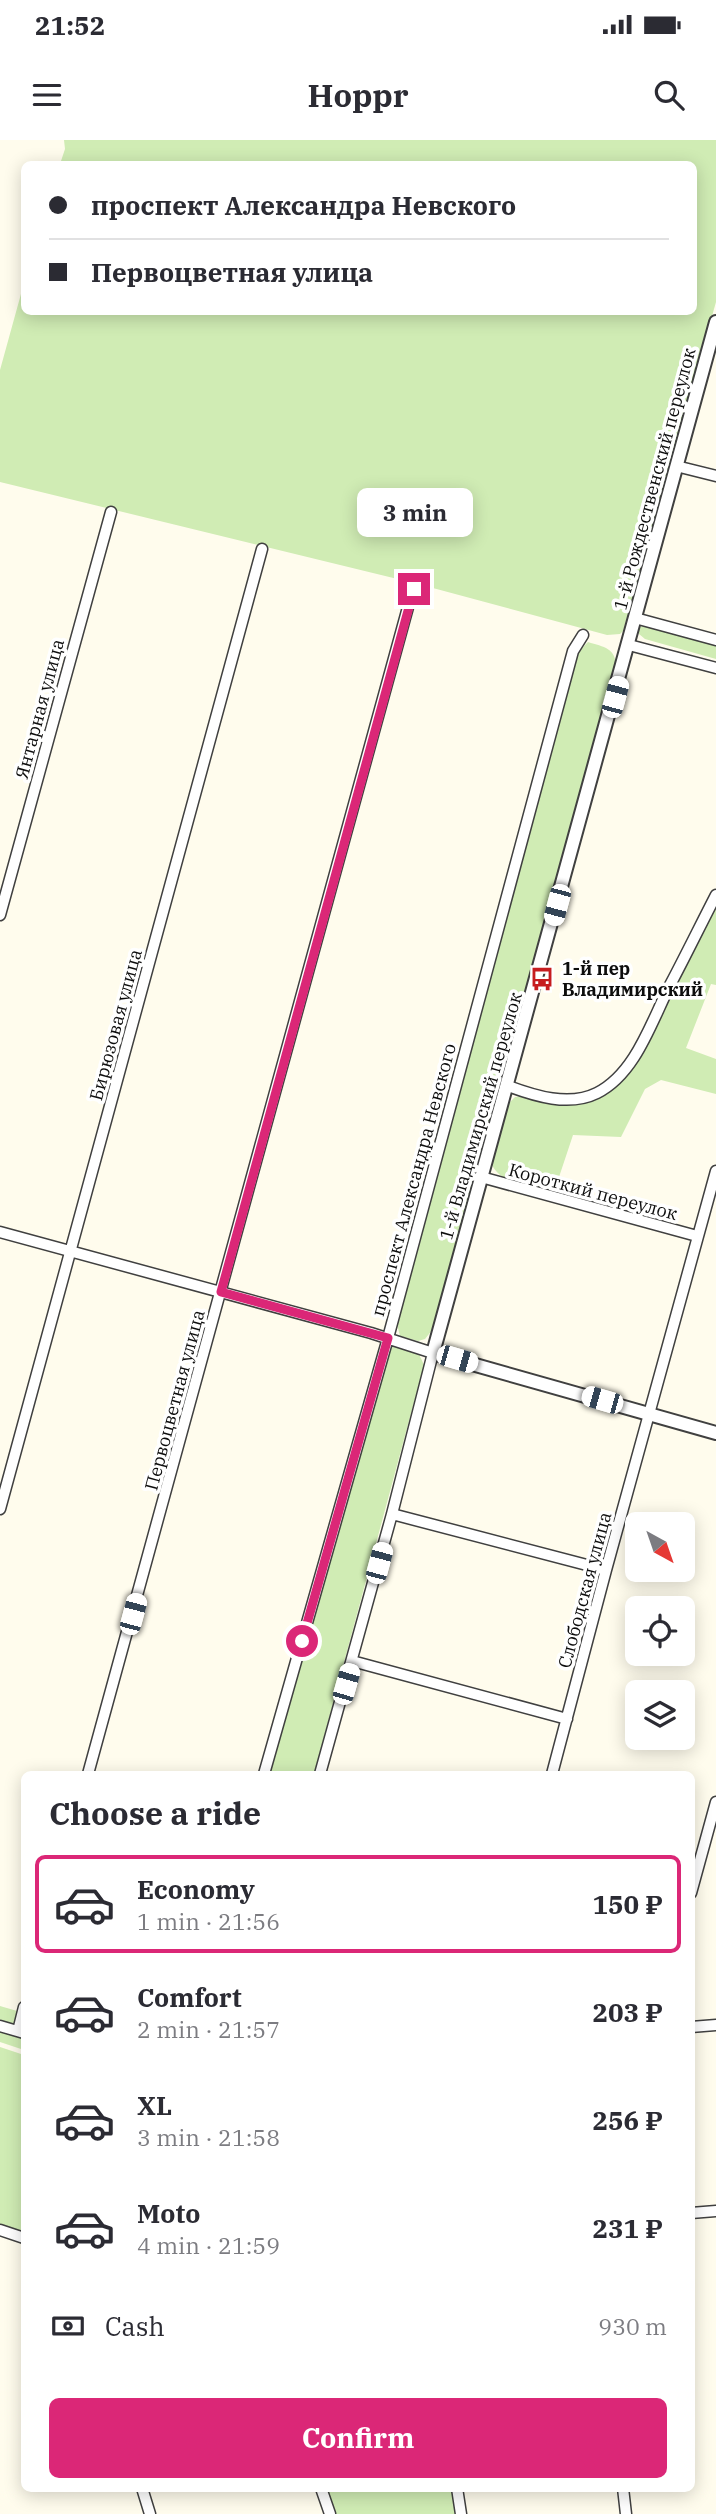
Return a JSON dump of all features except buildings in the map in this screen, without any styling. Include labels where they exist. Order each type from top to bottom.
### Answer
[{"type":"street","name":"1-й Рождественский переулок","points":[[629,645],[716,322]]},
{"type":"street","points":[[676,466],[716,476]]},
{"type":"street","name":"Янтарная улица","points":[[0,915],[111,512]]},
{"type":"street","name":"Бирюзовая улица","points":[[0,1509],[262,549]]},
{"type":"street","name":"Первоцветная улица","points":[[89,1771],[414,589]]},
{"type":"street","points":[[635,618],[716,640]]},
{"type":"street","name":"проспект Александра Невского","points":[[265,1771],[388,1338],[573,651],[583,635]]},
{"type":"street","points":[[629,645],[716,668]]},
{"type":"street","name":"1-й Владимирский переулок","points":[[433,1353],[629,645]]},
{"type":"street","points":[[508,1086],[525,1093],[575,1100],[596,1094],[614,1082],[645,1036],[716,895]]},
{"type":"street","name":"Слободская улица","points":[[553,1771],[716,1171]]},
{"type":"street","name":"Короткий переулок","points":[[481,1177],[697,1236]]},
{"type":"street","points":[[0,1232],[388,1338],[716,1433]]},
{"type":"street","points":[[321,1771],[392,1514],[433,1353]]},
{"type":"street","points":[[392,1514],[606,1570]]},
{"type":"street","points":[[352,1661],[567,1719]]},
{"type":"street","points":[[695,1879],[716,1802]]},
{"type":"street","points":[[695,2027],[716,2025]]},
{"type":"street","points":[[0,2026],[21,2032]]},
{"type":"street","points":[[695,2213],[716,2211]]},
{"type":"street","points":[[0,2230],[21,2237]]},
{"type":"street","points":[[143,2492],[150,2514]]},
{"type":"street","points":[[322,2492],[330,2514]]},
{"type":"street","points":[[458,2492],[461,2514]]},
{"type":"street","points":[[623,2492],[626,2514]]},
{"type":"green space","points":[[64,140],[716,140],[716,302],[623,631],[620,634],[607,635],[418,584],[0,482],[0,370],[21,294],[21,315],[697,315],[697,161],[61,161],[65,149]]},
{"type":"green space","points":[[642,626],[716,644],[716,659],[645,639],[639,634],[638,629]]},
{"type":"green space","points":[[588,642],[611,652],[616,667],[433,1329],[425,1339],[418,1341],[400,1336],[397,1324],[575,655]]},
{"type":"green space","points":[[716,907],[716,985],[711,984],[686,1048],[716,1059],[716,1094],[661,1080],[645,1089],[621,1137],[573,1135],[554,1192],[501,1176],[491,1162],[509,1103],[515,1097],[523,1096],[577,1104],[590,1102],[614,1087],[640,1055]]},
{"type":"green space","points":[[392,1346],[418,1352],[424,1365],[315,1771],[269,1771],[388,1351]]},
{"type":"green space","points":[[0,2006],[21,2012],[21,2049],[0,2042]]},
{"type":"green space","points":[[0,2047],[21,2054],[21,2233],[0,2226]]},
{"type":"green space","points":[[327,2492],[453,2492],[457,2514],[335,2514]]},
{"type":"place","name":"1-й пер Владимирский","points":[[542,979]]},
{"type":"route","points":[[302,1641],[388,1338],[221,1292],[414,589]]}]
